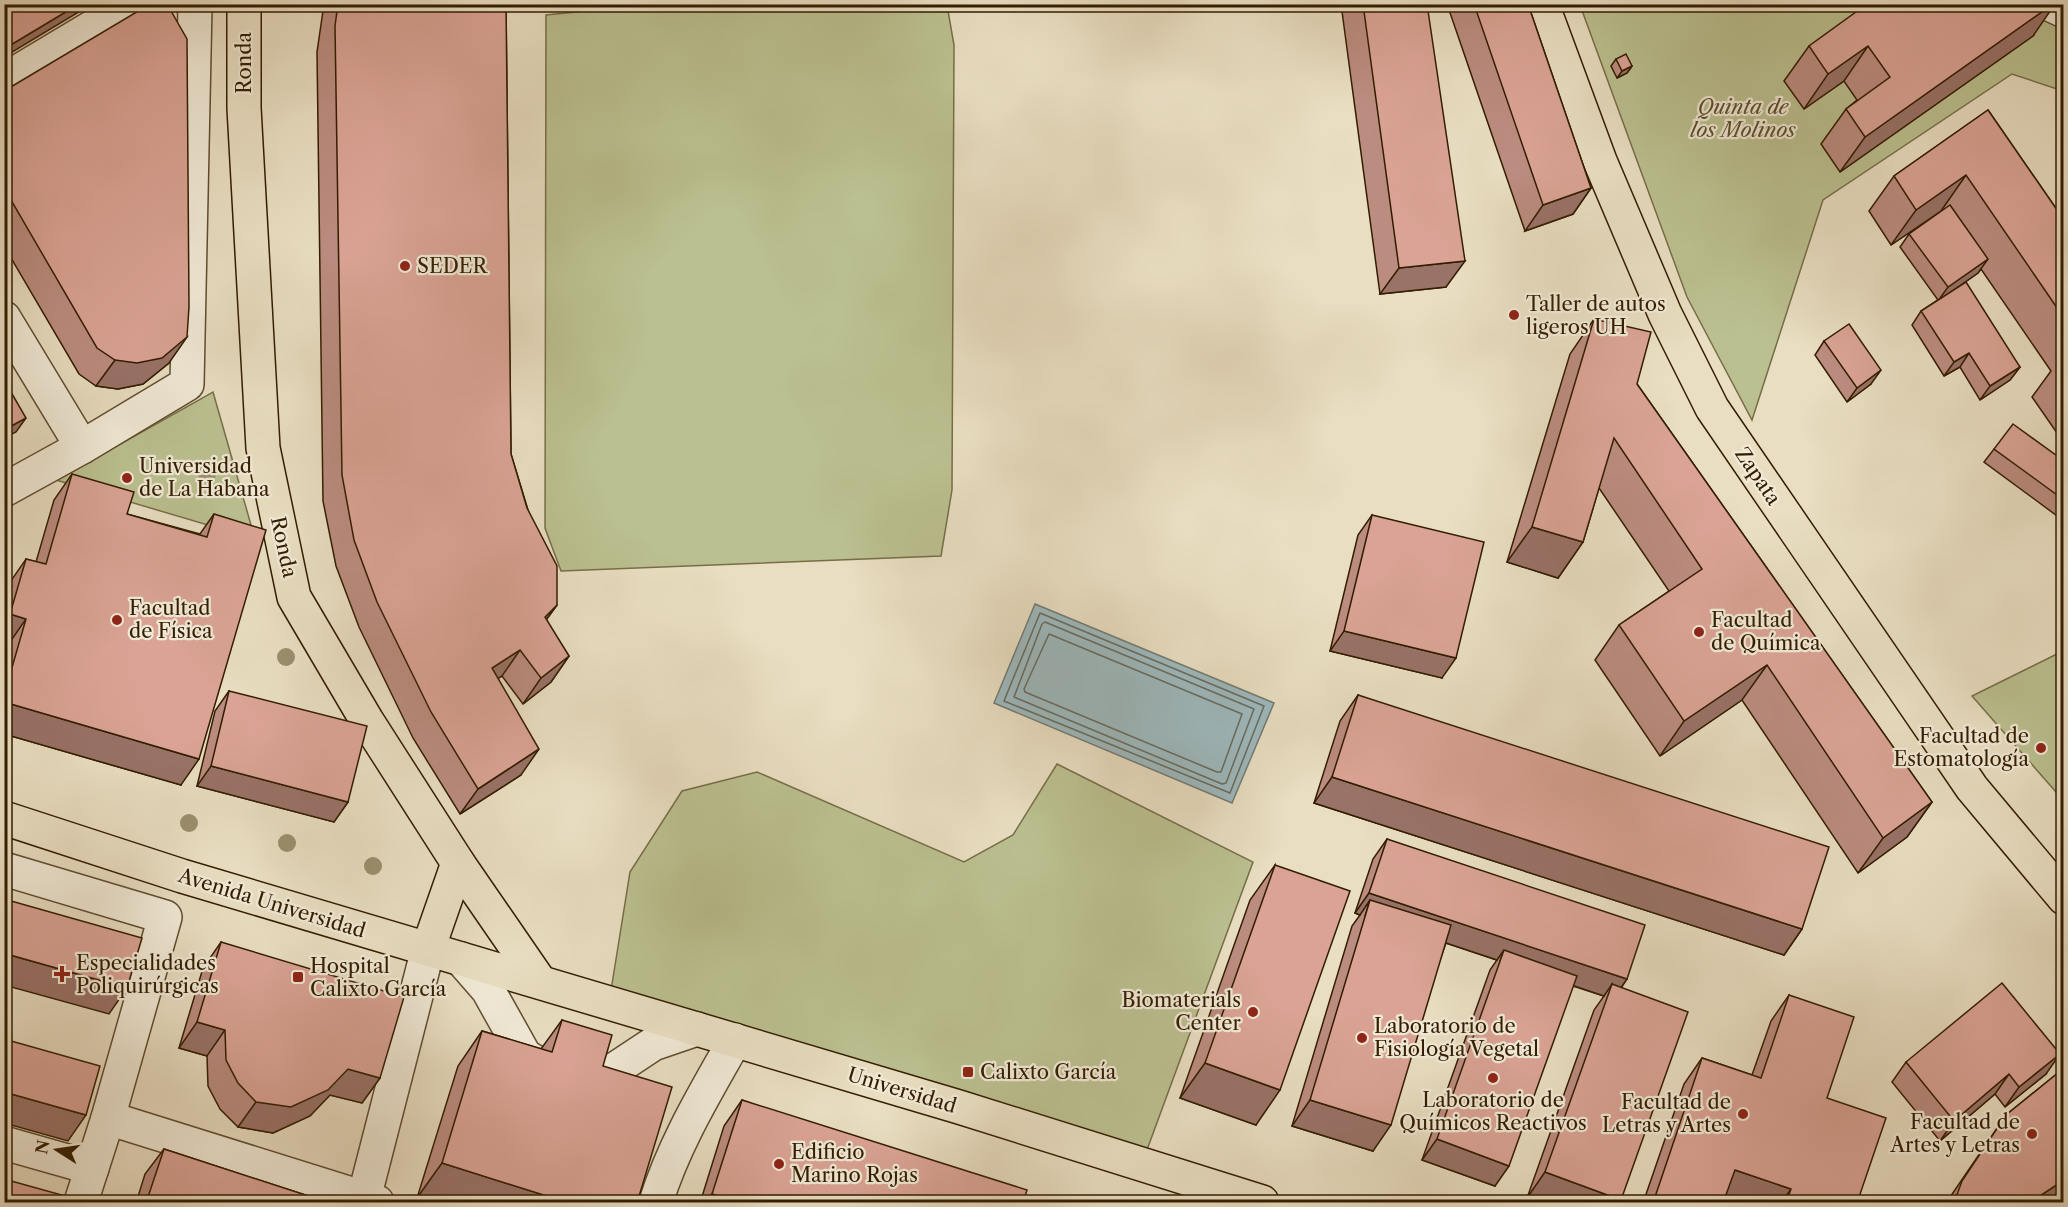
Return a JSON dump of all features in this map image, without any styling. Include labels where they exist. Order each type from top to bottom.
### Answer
[{"type":"main road","name":"Ronda","points":[[244,4],[244,108],[263,448],[294,597],[367,720],[458,863],[540,982]]},
{"type":"main road","name":"Zapata","points":[[1542,4],[1610,183],[1665,314],[1712,408],[1972,788],[2064,898]]},
{"type":"main road","name":"Avenida Universidad","points":[[4,819],[378,935],[540,982]]},
{"type":"main road","points":[[428,950],[458,863]]},
{"type":"main road","points":[[378,935],[412,932],[444,903]]},
{"type":"main road","name":"Universidad","points":[[540,982],[1262,1203]]},
{"type":"street","points":[[4,80],[131,4]]},
{"type":"street","points":[[4,490],[82,447],[187,384],[195,6],[192,4]]},
{"type":"street","points":[[2049,4],[2064,11]]},
{"type":"street","points":[[4,318],[82,447]]},
{"type":"street","points":[[4,869],[165,916],[108,1118],[81,1203]]},
{"type":"street","points":[[108,1118],[368,1201],[428,950]]},
{"type":"street","points":[[461,959],[488,990],[525,1056],[535,1062]]},
{"type":"street","points":[[584,1079],[597,1081],[653,1044],[697,1029]]},
{"type":"street","points":[[656,1203],[664,1177],[695,1108],[735,1040]]},
{"type":"street","points":[[4,1143],[92,1168]]},
{"type":"green space","points":[[656,4],[947,5],[954,45],[952,490],[941,556],[561,571],[545,528],[546,15]]},
{"type":"green space","name":"Quinta de los Molinos","points":[[1580,5],[2063,5],[2063,91],[2012,74],[1823,200],[1752,420],[1687,297]]},
{"type":"green space","points":[[213,392],[255,539],[56,480]]},
{"type":"green space","name":"Facultad de Estomatología","points":[[2063,651],[2063,800],[1972,696]]},
{"type":"green space","points":[[1057,764],[1253,862],[1141,1166],[609,1003],[630,872],[682,791],[757,772],[964,862],[1013,835]]},
{"type":"water","points":[[1035,604],[1274,703],[1232,803],[994,703]]},
{"type":"building","points":[[4,4],[79,4],[4,49]]},
{"type":"building","points":[[150,4],[167,4],[187,39],[189,307],[187,337],[162,358],[137,363],[115,360],[97,348],[4,188],[4,91]]},
{"type":"building","name":"SEDER","points":[[338,4],[506,4],[511,454],[527,508],[557,566],[557,605],[545,617],[569,656],[541,678],[520,650],[492,668],[539,749],[478,789],[431,712],[377,602],[354,540],[342,475],[335,26]]},
{"type":"building","points":[[1363,4],[1427,4],[1465,261],[1399,268]]},
{"type":"building","points":[[1474,4],[1528,4],[1591,188],[1543,205]]},
{"type":"building","points":[[1867,4],[2053,4],[1865,137],[1846,109],[1890,77],[1868,46],[1828,74],[1809,46]]},
{"type":"building","points":[[1626,54],[1632,66],[1622,71],[1616,59]]},
{"type":"building","points":[[1988,110],[2064,220],[2064,318],[1966,175],[1916,210],[1894,176]]},
{"type":"building","points":[[1950,205],[1988,259],[1948,287],[1909,234]]},
{"type":"building","points":[[1966,282],[2020,367],[1990,386],[1969,353],[1954,362],[1921,311]]},
{"type":"building","points":[[1594,319],[1651,332],[1637,384],[1932,802],[1883,838],[1767,665],[1684,721],[1619,625],[1702,569],[1614,438],[1583,542],[1532,527]]},
{"type":"building","points":[[1849,324],[1881,370],[1857,388],[1824,341]]},
{"type":"building","points":[[2064,357],[2064,372],[2057,362]]},
{"type":"building","points":[[4,380],[26,418],[4,430]]},
{"type":"building","points":[[2013,424],[2064,461],[2064,500],[1994,449]]},
{"type":"building","name":"Facultad de Física","points":[[72,474],[134,492],[127,514],[207,537],[214,514],[266,530],[199,759],[4,702],[26,619],[10,614],[26,559],[46,564]]},
{"type":"building","points":[[1372,515],[1484,542],[1456,658],[1344,631]]},
{"type":"building","points":[[229,691],[367,726],[348,802],[211,766]]},
{"type":"building","points":[[1358,695],[1829,847],[1802,929],[1332,777]]},
{"type":"building","points":[[1387,839],[1645,925],[1627,979],[1369,893]]},
{"type":"building","name":"Biomaterials Center","points":[[1275,865],[1350,891],[1280,1090],[1205,1063]]},
{"type":"building","points":[[4,899],[142,938],[127,988],[10,955],[4,975]]},
{"type":"building","name":"Laboratorio de Fisiología Vegetal","points":[[1370,900],[1451,925],[1391,1125],[1310,1100]]},
{"type":"building","points":[[221,942],[404,997],[380,1078],[348,1069],[328,1090],[291,1107],[256,1102],[238,1083],[226,1060],[225,1030],[197,1022]]},
{"type":"building","name":"Laboratorio de Químicos Reactivos","points":[[1504,950],[1577,976],[1509,1166],[1437,1139]]},
{"type":"building","points":[[2002,983],[2060,1054],[2019,1087],[2009,1074],[1954,1121],[1906,1062]]},
{"type":"building","points":[[1612,984],[1688,1012],[1621,1200],[1545,1172]]},
{"type":"building","name":"Facultad de Letras y Artes","points":[[1789,995],[1854,1017],[1827,1098],[1886,1118],[1857,1203],[1786,1203],[1791,1189],[1735,1170],[1723,1203],[1653,1203],[1702,1058],[1761,1078]]},
{"type":"building","points":[[562,1020],[612,1035],[603,1066],[672,1087],[637,1203],[569,1203],[442,1163],[482,1031],[552,1052]]},
{"type":"building","points":[[4,1039],[100,1066],[86,1115],[4,1092]]},
{"type":"building","name":"Facultad de Artes y Letras","points":[[2064,1068],[2064,1180],[2029,1203],[1954,1203],[1962,1181],[2006,1115]]},
{"type":"building","points":[[742,1100],[1027,1190],[1023,1203],[740,1203],[712,1194]]},
{"type":"building","points":[[164,1149],[330,1203],[146,1203]]},
{"type":"building","points":[[4,1179],[76,1199],[75,1203],[4,1203]]},
{"type":"place","name":"SEDER","points":[[405,266]]},
{"type":"place","name":"Taller de autos ligeros UH","points":[[1514,315]]},
{"type":"place","name":"Universidad de La Habana","points":[[127,478]]},
{"type":"place","name":"Facultad de Física","points":[[117,620]]},
{"type":"place","name":"Facultad de Química","points":[[1699,632]]},
{"type":"place","name":"Facultad de Estomatología","points":[[2041,748]]},
{"type":"place","name":"Especialidades Poliquirúrgicas","points":[[62,974]]},
{"type":"place","name":"Hospital Calixto García","points":[[298,977]]},
{"type":"place","name":"Biomaterials Center","points":[[1253,1012]]},
{"type":"place","name":"Laboratorio de Fisiología Vegetal","points":[[1362,1038]]},
{"type":"place","name":"Calixto García","points":[[968,1072]]},
{"type":"place","name":"Laboratorio de Químicos Reactivos","points":[[1493,1078]]},
{"type":"place","name":"Facultad de Letras y Artes","points":[[1743,1114]]},
{"type":"place","name":"Facultad de Artes y Letras","points":[[2032,1134]]},
{"type":"place","name":"Edificio Marino Rojas","points":[[779,1164]]}]
